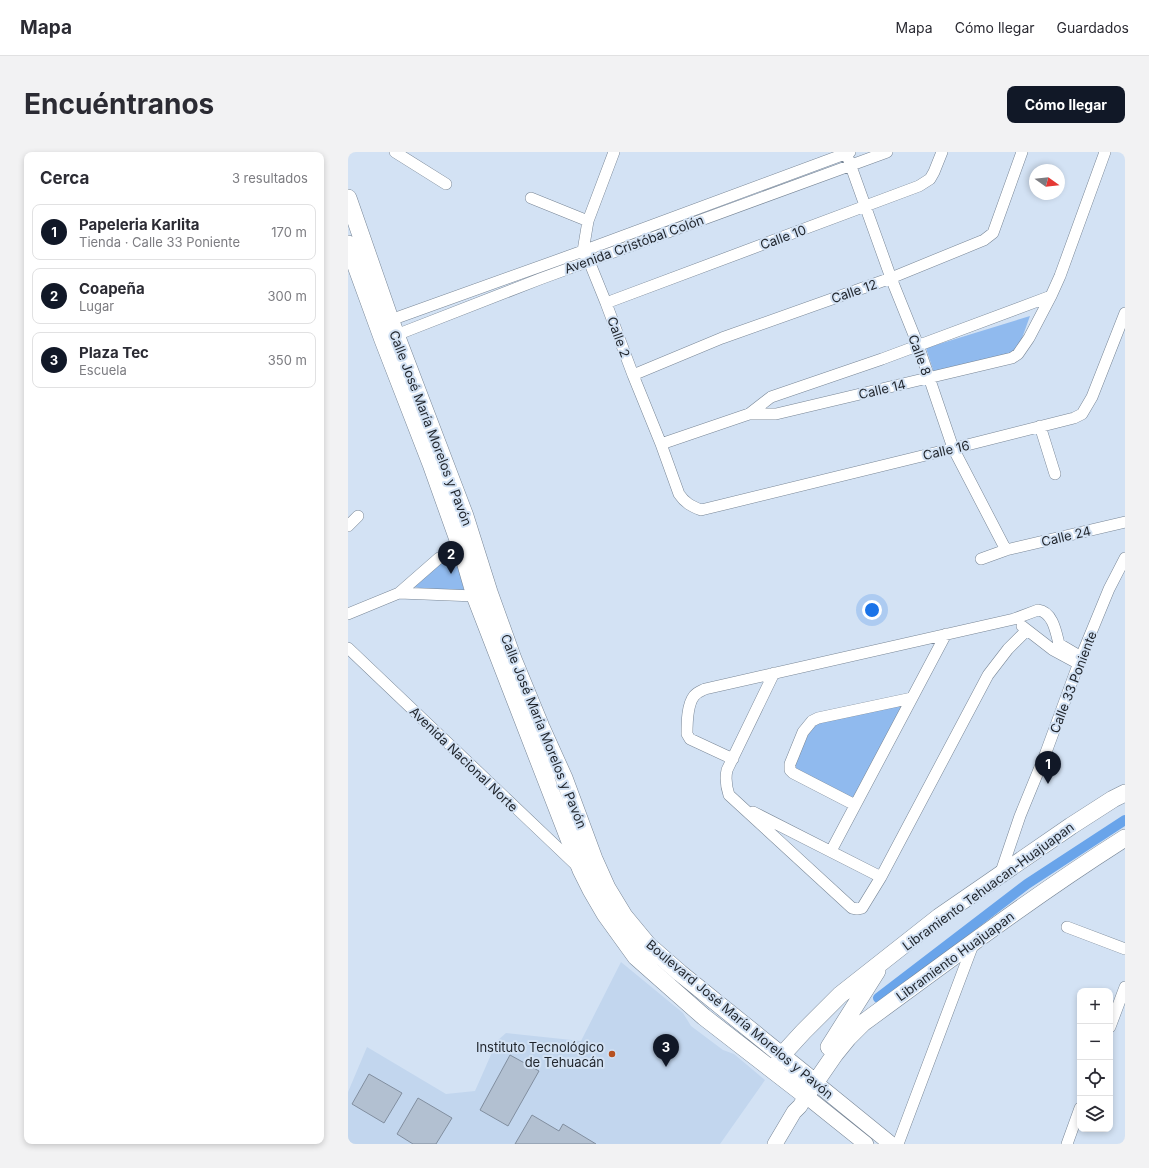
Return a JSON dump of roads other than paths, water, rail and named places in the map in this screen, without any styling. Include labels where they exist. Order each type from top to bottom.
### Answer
[{"type":"main road","name":"Calle José María Morelos y Pavón","points":[[348,198],[387,330],[431,464],[469,549],[482,594],[581,870]]},
{"type":"main road","name":"Calle José María Morelos y Pavón","points":[[348,244],[387,330]]},
{"type":"main road","name":"Calle José María Morelos y Pavón","points":[[482,594],[516,665],[567,786],[594,859]]},
{"type":"main road","name":"Libramiento Tehuacan-Huajuapan","points":[[772,1070],[782,1055],[840,995],[939,917],[1071,826],[1125,793]]},
{"type":"main road","name":"Libramiento Huajuapan","points":[[857,1017],[974,941],[1090,860],[1125,838]]},
{"type":"main road","name":"Boulevard José María Morelos y Pavón","points":[[594,859],[607,888],[624,916],[648,945],[680,973],[782,1055],[808,1087],[866,1144]]},
{"type":"main road","name":"Boulevard José María Morelos y Pavón","points":[[581,870],[606,914],[636,956],[704,1017],[772,1070],[808,1087],[891,1144]]},
{"type":"main road","points":[[775,1144],[794,1112],[794,1102],[808,1087],[857,1017],[882,963]]},
{"type":"street","points":[[395,152],[446,184]]},
{"type":"street","points":[[586,256],[588,221],[614,152]]},
{"type":"street","name":"Avenida Cristóbal Colón","points":[[387,330],[586,256],[724,212],[850,166],[864,156],[887,152]]},
{"type":"street","name":"Calle 10","points":[[606,303],[919,186],[930,179],[942,152]]},
{"type":"street","name":"Calle 12","points":[[633,375],[722,338],[891,278],[984,240],[993,233],[1022,152]]},
{"type":"street","name":"Calle 14","points":[[661,444],[749,414],[776,414],[1012,358],[1018,354],[1029,338],[1051,296],[1060,276],[1105,152]]},
{"type":"street","name":"Avenida Cristóbal Colón","points":[[387,330],[586,256],[718,201],[848,153]]},
{"type":"street","name":"Calle 8","points":[[848,153],[850,166],[866,206],[891,278],[918,345],[953,448],[1006,550]]},
{"type":"street","points":[[531,198],[588,221]]},
{"type":"street","points":[[718,201],[724,212]]},
{"type":"street","name":"Calle 2","points":[[586,256],[606,303],[679,494],[684,501],[701,510]]},
{"type":"street","name":"Calle 14","points":[[749,414],[771,397],[1051,296]]},
{"type":"street","name":"Calle 16","points":[[701,510],[1074,418],[1082,414],[1092,397],[1125,313]]},
{"type":"street","points":[[1040,426],[1055,474]]},
{"type":"street","points":[[348,526],[358,516]]},
{"type":"street","name":"Calle 24","points":[[981,559],[1006,550],[1125,522]]},
{"type":"street","points":[[348,614],[399,593],[438,558],[469,549]]},
{"type":"street","name":"Calle 33 Poniente","points":[[1000,875],[1020,816],[1045,755],[1080,660],[1109,589],[1125,559]]},
{"type":"street","points":[[399,593],[482,594]]},
{"type":"street","points":[[733,759],[690,739],[687,734],[690,707],[693,698],[698,692],[705,689],[1014,618],[1038,610],[1043,611],[1050,618],[1056,647]]},
{"type":"street","points":[[1014,618],[1027,630],[1080,660]]},
{"type":"street","points":[[774,673],[727,770],[725,777],[729,795],[852,908],[857,909],[862,908],[881,877],[988,675],[1008,649],[1027,630]]},
{"type":"street","points":[[831,851],[946,634]]},
{"type":"street","name":"Avenida Nacional Norte","points":[[348,648],[581,870]]},
{"type":"street","points":[[855,805],[793,773],[790,770],[790,764],[803,732],[812,721],[818,718],[912,698]]},
{"type":"street","points":[[740,805],[881,877]]},
{"type":"street","points":[[1067,927],[1125,949]]},
{"type":"street","points":[[898,1144],[974,941]]},
{"type":"street","points":[[1111,1024],[1125,987]]},
{"type":"street","points":[[1066,1144],[1077,1116]]},
{"type":"waterway","points":[[878,998],[1027,884],[1125,820]]},
{"type":"place","name":"Coapeña","points":[[451,574]]},
{"type":"place","name":"Papeleria Karlita","points":[[1048,784]]},
{"type":"place","name":"Instituto Tecnológico de Tehuacán","points":[[612,1054]]},
{"type":"place","name":"Plaza Tec","points":[[666,1067]]}]
